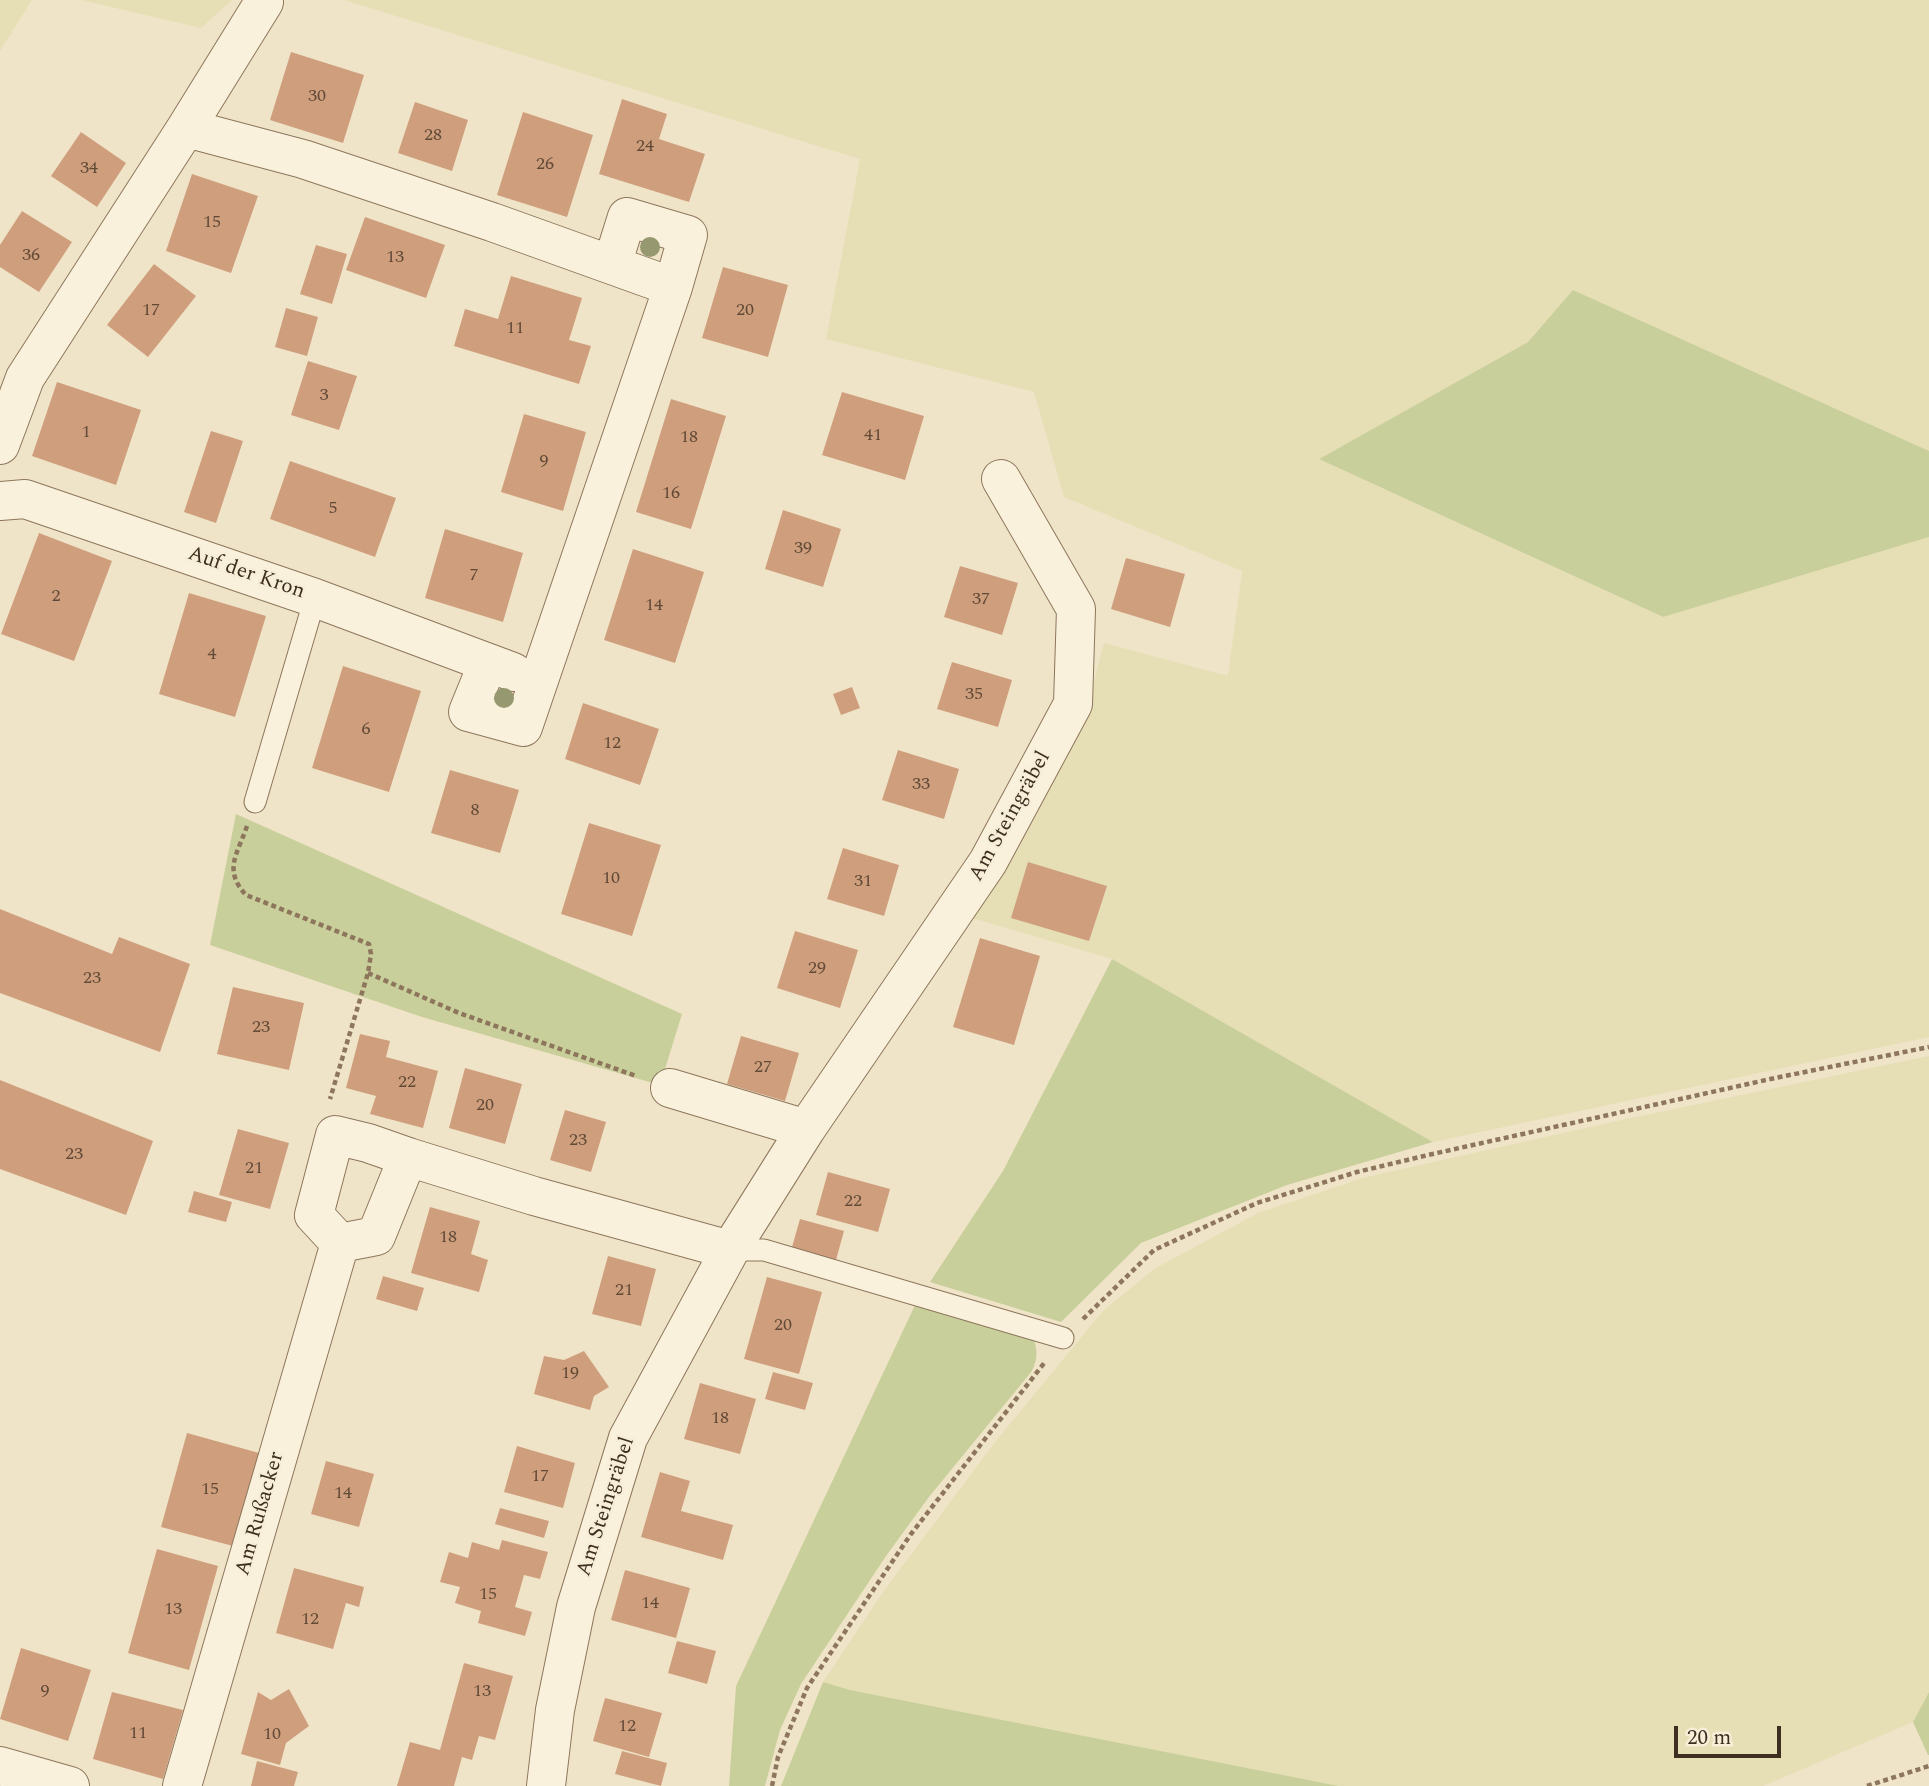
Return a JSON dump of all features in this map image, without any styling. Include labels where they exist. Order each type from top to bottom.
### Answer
[{"type":"street","points":[[0,445],[24,378],[264,2]]},
{"type":"street","points":[[186,128],[303,159],[492,222],[673,287]]},
{"type":"street","points":[[488,663],[467,712],[523,727],[673,287],[688,235],[627,217],[612,265]]},
{"type":"street","name":"Am Steingräbel","points":[[546,1786],[555,1710],[576,1607],[628,1437],[730,1250],[806,1129],[988,862],[1073,704],[1076,609],[1002,479]]},
{"type":"street","name":"Auf der Kron","points":[[0,501],[26,499],[314,598],[538,681]]},
{"type":"street","points":[[670,1088],[806,1129]]},
{"type":"street","points":[[408,1157],[376,1236],[340,1243],[314,1215],[335,1135],[368,1143],[534,1196],[730,1250]]},
{"type":"street","name":"Am Rußacker","points":[[182,1786],[340,1243]]},
{"type":"street","points":[[0,1766],[70,1786]]},
{"type":"lane","points":[[255,802],[314,598]]},
{"type":"lane","points":[[730,1250],[764,1250],[1063,1338]]},
{"type":"path","points":[[255,802],[232,869],[235,883],[246,895],[369,944],[371,954],[368,973],[324,1116],[335,1135]]},
{"type":"path","points":[[368,973],[458,1013],[670,1088]]},
{"type":"path","points":[[772,1786],[778,1757],[807,1688],[911,1535],[998,1426],[1063,1338],[1154,1250],[1257,1203],[1357,1172],[1748,1084],[1929,1047]]},
{"type":"path","points":[[1867,1786],[1929,1766]]},
{"type":"shaded area","points":[[0,0],[32,0],[0,51]]},
{"type":"shaded area","points":[[81,0],[232,0],[201,28]]},
{"type":"shaded area","points":[[344,0],[1929,0],[1929,451],[1573,290],[1528,342],[1319,459],[1662,617],[1929,537],[1929,1037],[1433,1142],[1112,959],[972,918],[1084,717],[1104,643],[1228,676],[1242,571],[1064,497],[1034,392],[826,339],[860,159]]},
{"type":"shaded area","points":[[1929,1056],[1929,1692],[1913,1722],[1763,1786],[1339,1786],[850,1690],[823,1682],[883,1592],[995,1442],[1103,1311],[1154,1269],[1258,1213],[1366,1177]]},
{"type":"green space","points":[[1573,290],[1929,451],[1929,537],[1663,617],[1319,459],[1528,342]]},
{"type":"green space","points":[[236,814],[682,1014],[660,1085],[422,1017],[210,945]]},
{"type":"green space","points":[[1112,959],[1433,1142],[1287,1185],[1141,1243],[1061,1322],[930,1282],[1003,1171]]},
{"type":"green space","points":[[916,1303],[1032,1336],[1036,1354],[1034,1366],[929,1497],[886,1556],[801,1684],[780,1730],[765,1786],[729,1786],[736,1686]]},
{"type":"green space","points":[[823,1682],[850,1690],[1339,1786],[781,1786]]},
{"type":"green space","points":[[1929,1692],[1929,1755],[1928,1755],[1913,1722]]},
{"type":"building","points":[[291,52],[364,75],[343,143],[270,120]]},
{"type":"building","points":[[622,99],[667,114],[659,139],[705,154],[689,202],[599,174]]},
{"type":"building","points":[[415,102],[468,120],[452,171],[398,153]]},
{"type":"building","points":[[523,112],[593,135],[567,217],[497,195]]},
{"type":"building","points":[[81,132],[126,163],[97,207],[51,176]]},
{"type":"building","points":[[192,174],[258,196],[231,273],[166,251]]},
{"type":"building","points":[[22,211],[72,242],[39,292],[0,267],[0,245]]},
{"type":"building","points":[[365,217],[445,245],[426,298],[346,270]]},
{"type":"building","points":[[316,245],[347,254],[332,304],[300,294]]},
{"type":"building","points":[[154,264],[196,296],[148,357],[107,325]]},
{"type":"building","points":[[723,267],[788,285],[768,357],[702,338]]},
{"type":"building","points":[[511,276],[582,298],[569,340],[591,346],[579,384],[454,346],[465,309],[498,319]]},
{"type":"building","points":[[286,308],[318,317],[307,356],[275,347]]},
{"type":"building","points":[[308,361],[357,376],[339,430],[291,415]]},
{"type":"building","points":[[57,382],[141,410],[116,485],[32,456]]},
{"type":"building","points":[[842,392],[924,416],[905,480],[822,455]]},
{"type":"building","points":[[671,399],[726,416],[691,529],[636,512]]},
{"type":"building","points":[[524,414],[586,432],[563,511],[501,492]]},
{"type":"building","points":[[211,431],[243,441],[216,523],[184,512]]},
{"type":"building","points":[[290,461],[396,498],[375,557],[270,519]]},
{"type":"building","points":[[783,510],[841,529],[823,587],[765,569]]},
{"type":"building","points":[[445,529],[523,553],[503,622],[425,598]]},
{"type":"building","points":[[39,533],[112,561],[74,661],[1,634]]},
{"type":"building","points":[[633,549],[704,572],[675,663],[604,640]]},
{"type":"building","points":[[1126,558],[1185,574],[1170,627],[1111,609]]},
{"type":"building","points":[[960,566],[1018,583],[1002,635],[944,617]]},
{"type":"building","points":[[189,593],[266,616],[235,717],[159,694]]},
{"type":"building","points":[[952,662],[1012,680],[998,727],[937,709]]},
{"type":"building","points":[[343,666],[421,691],[389,792],[312,768]]},
{"type":"building","points":[[852,687],[860,708],[841,715],[833,694]]},
{"type":"building","points":[[583,703],[659,729],[640,785],[565,759]]},
{"type":"building","points":[[898,750],[959,769],[944,819],[882,800]]},
{"type":"building","points":[[450,770],[519,790],[500,853],[431,833]]},
{"type":"building","points":[[589,823],[661,845],[632,936],[561,914]]},
{"type":"building","points":[[843,848],[899,865],[884,916],[827,899]]},
{"type":"building","points":[[1028,862],[1107,886],[1089,941],[1011,918]]},
{"type":"building","points":[[0,909],[112,954],[119,937],[190,964],[160,1052],[0,993]]},
{"type":"building","points":[[795,931],[858,950],[840,1008],[777,988]]},
{"type":"building","points":[[980,938],[1040,956],[1014,1045],[953,1027]]},
{"type":"building","points":[[233,987],[304,1003],[289,1070],[217,1054]]},
{"type":"building","points":[[360,1034],[390,1041],[386,1057],[438,1071],[423,1128],[370,1114],[376,1096],[346,1088]]},
{"type":"building","points":[[741,1036],[799,1053],[785,1101],[727,1084]]},
{"type":"building","points":[[465,1068],[522,1084],[505,1144],[449,1128]]},
{"type":"building","points":[[0,1080],[153,1141],[126,1215],[0,1169]]},
{"type":"building","points":[[565,1110],[606,1122],[591,1172],[550,1160]]},
{"type":"building","points":[[238,1129],[289,1143],[270,1209],[219,1195]]},
{"type":"building","points":[[828,1172],[890,1189],[878,1232],[816,1215]]},
{"type":"building","points":[[194,1191],[232,1202],[226,1222],[188,1212]]},
{"type":"building","points":[[430,1207],[480,1221],[471,1254],[488,1260],[479,1292],[411,1273]]},
{"type":"building","points":[[800,1219],[844,1231],[836,1260],[792,1247]]},
{"type":"building","points":[[608,1256],[656,1269],[641,1326],[592,1314]]},
{"type":"building","points":[[383,1276],[424,1288],[417,1311],[376,1299]]},
{"type":"building","points":[[767,1277],[822,1292],[799,1374],[744,1359]]},
{"type":"building","points":[[584,1351],[609,1387],[594,1396],[590,1410],[534,1394],[544,1356],[564,1360]]},
{"type":"building","points":[[773,1372],[813,1383],[805,1410],[765,1399]]},
{"type":"building","points":[[700,1383],[756,1399],[740,1454],[684,1439]]},
{"type":"building","points":[[187,1433],[259,1453],[233,1546],[161,1527]]},
{"type":"building","points":[[517,1446],[575,1463],[563,1508],[504,1492]]},
{"type":"building","points":[[326,1461],[374,1474],[359,1527],[311,1514]]},
{"type":"building","points":[[660,1472],[690,1481],[681,1511],[733,1525],[723,1560],[641,1537]]},
{"type":"building","points":[[500,1508],[549,1521],[544,1538],[495,1524]]},
{"type":"building","points":[[502,1540],[548,1552],[540,1579],[524,1575],[515,1607],[532,1612],[525,1636],[478,1623],[481,1611],[455,1603],[460,1587],[440,1582],[449,1552],[468,1558],[472,1542],[499,1550]]},
{"type":"building","points":[[157,1549],[218,1566],[189,1670],[128,1653]]},
{"type":"building","points":[[294,1568],[364,1587],[359,1607],[346,1603],[333,1649],[276,1633]]},
{"type":"building","points":[[625,1570],[690,1588],[676,1638],[611,1620]]},
{"type":"building","points":[[677,1641],[716,1651],[707,1684],[668,1673]]},
{"type":"building","points":[[21,1648],[91,1670],[68,1741],[0,1719]]},
{"type":"building","points":[[464,1663],[513,1676],[495,1740],[479,1736],[472,1760],[462,1757],[454,1786],[397,1786],[410,1742],[440,1750]]},
{"type":"building","points":[[289,1689],[309,1726],[286,1743],[280,1765],[241,1754],[258,1692],[271,1700]]},
{"type":"building","points":[[112,1692],[183,1710],[163,1779],[93,1759]]},
{"type":"building","points":[[605,1698],[662,1713],[649,1757],[593,1741]]},
{"type":"building","points":[[622,1751],[667,1763],[661,1786],[615,1774]]},
{"type":"building","points":[[257,1761],[298,1772],[294,1786],[251,1786]]}]
